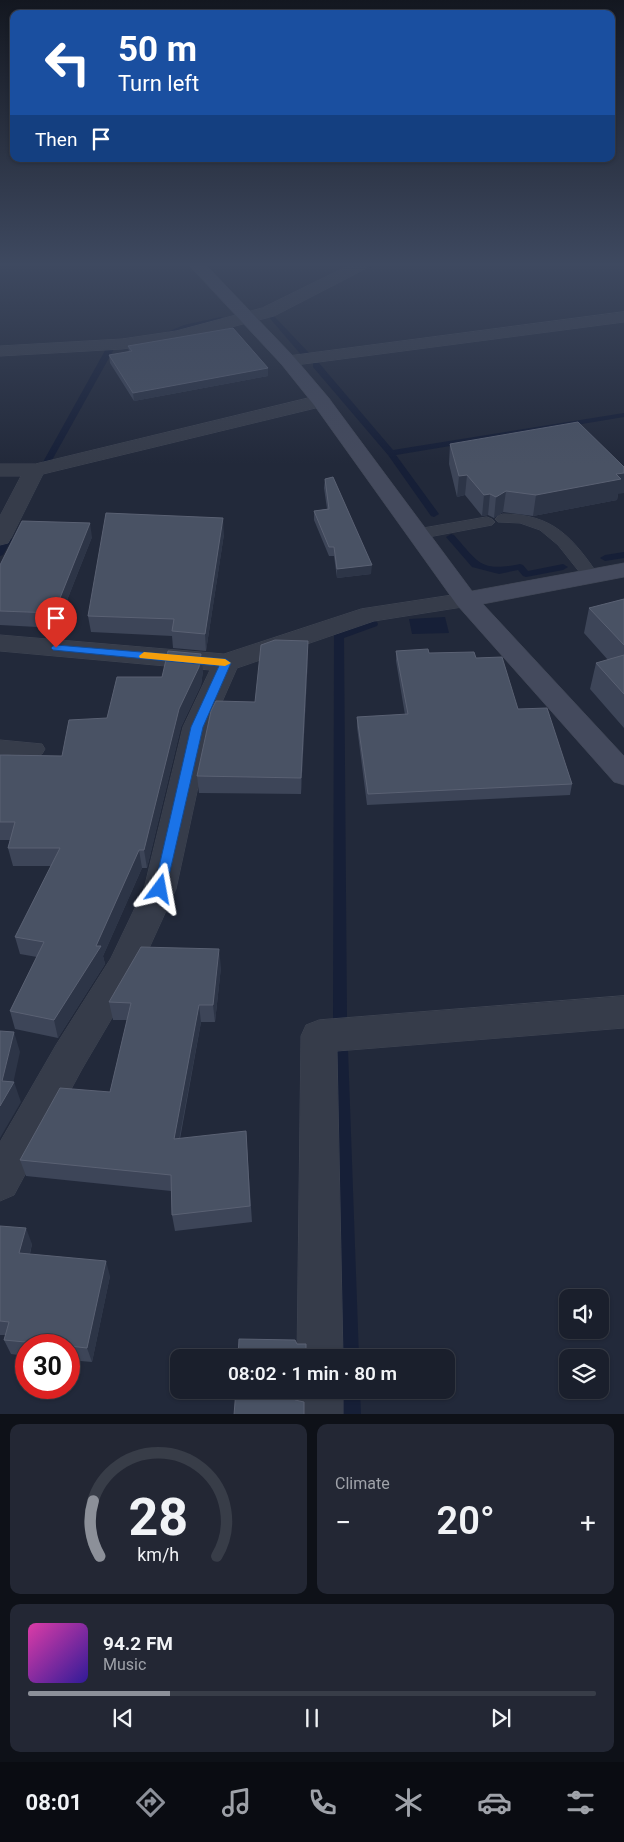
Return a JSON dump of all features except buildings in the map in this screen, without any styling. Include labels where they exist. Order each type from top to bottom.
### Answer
[{"type":"street","points":[[0,351],[148,341],[192,332]]},
{"type":"street","points":[[260,332],[321,401],[466,600],[624,775]]},
{"type":"street","points":[[288,362],[512,332]]},
{"type":"street","points":[[0,470],[35,470],[321,401]]},
{"type":"street","points":[[0,538],[35,470]]},
{"type":"street","points":[[0,643],[226,663],[370,614],[466,600],[624,570]]},
{"type":"street","points":[[0,1181],[69,1057],[124,967],[160,889],[197,727],[226,663]]},
{"type":"street","points":[[320,1349],[319,1036],[624,1012]]},
{"type":"street","points":[[320,1399],[320,1414]]},
{"type":"lane","points":[[503,519],[520,518],[539,522],[552,530],[591,576]]},
{"type":"lane","points":[[418,534],[487,522]]},
{"type":"lane","points":[[0,747],[35,750]]},
{"type":"water","points":[[445,617],[449,633],[412,634],[409,619]]},
{"type":"waterway","points":[[164,335],[174,332]]},
{"type":"waterway","points":[[285,332],[306,355]]},
{"type":"waterway","points":[[47,462],[110,349]]},
{"type":"waterway","points":[[316,365],[391,453]]},
{"type":"waterway","points":[[391,453],[624,415]]},
{"type":"waterway","points":[[391,453],[434,514]]},
{"type":"waterway","points":[[451,537],[475,565],[499,571],[520,567],[526,574],[563,567]]},
{"type":"waterway","points":[[0,553],[7,539]]},
{"type":"waterway","points":[[605,558],[624,555]]},
{"type":"waterway","points":[[340,1019],[339,636],[373,624]]},
{"type":"waterway","points":[[340,1050],[350,1349]]},
{"type":"waterway","points":[[351,1399],[351,1414]]},
{"type":"slow traffic","points":[[144,656],[225,663]]},
{"type":"route","points":[[56,648],[226,663],[197,727],[160,889]]}]
